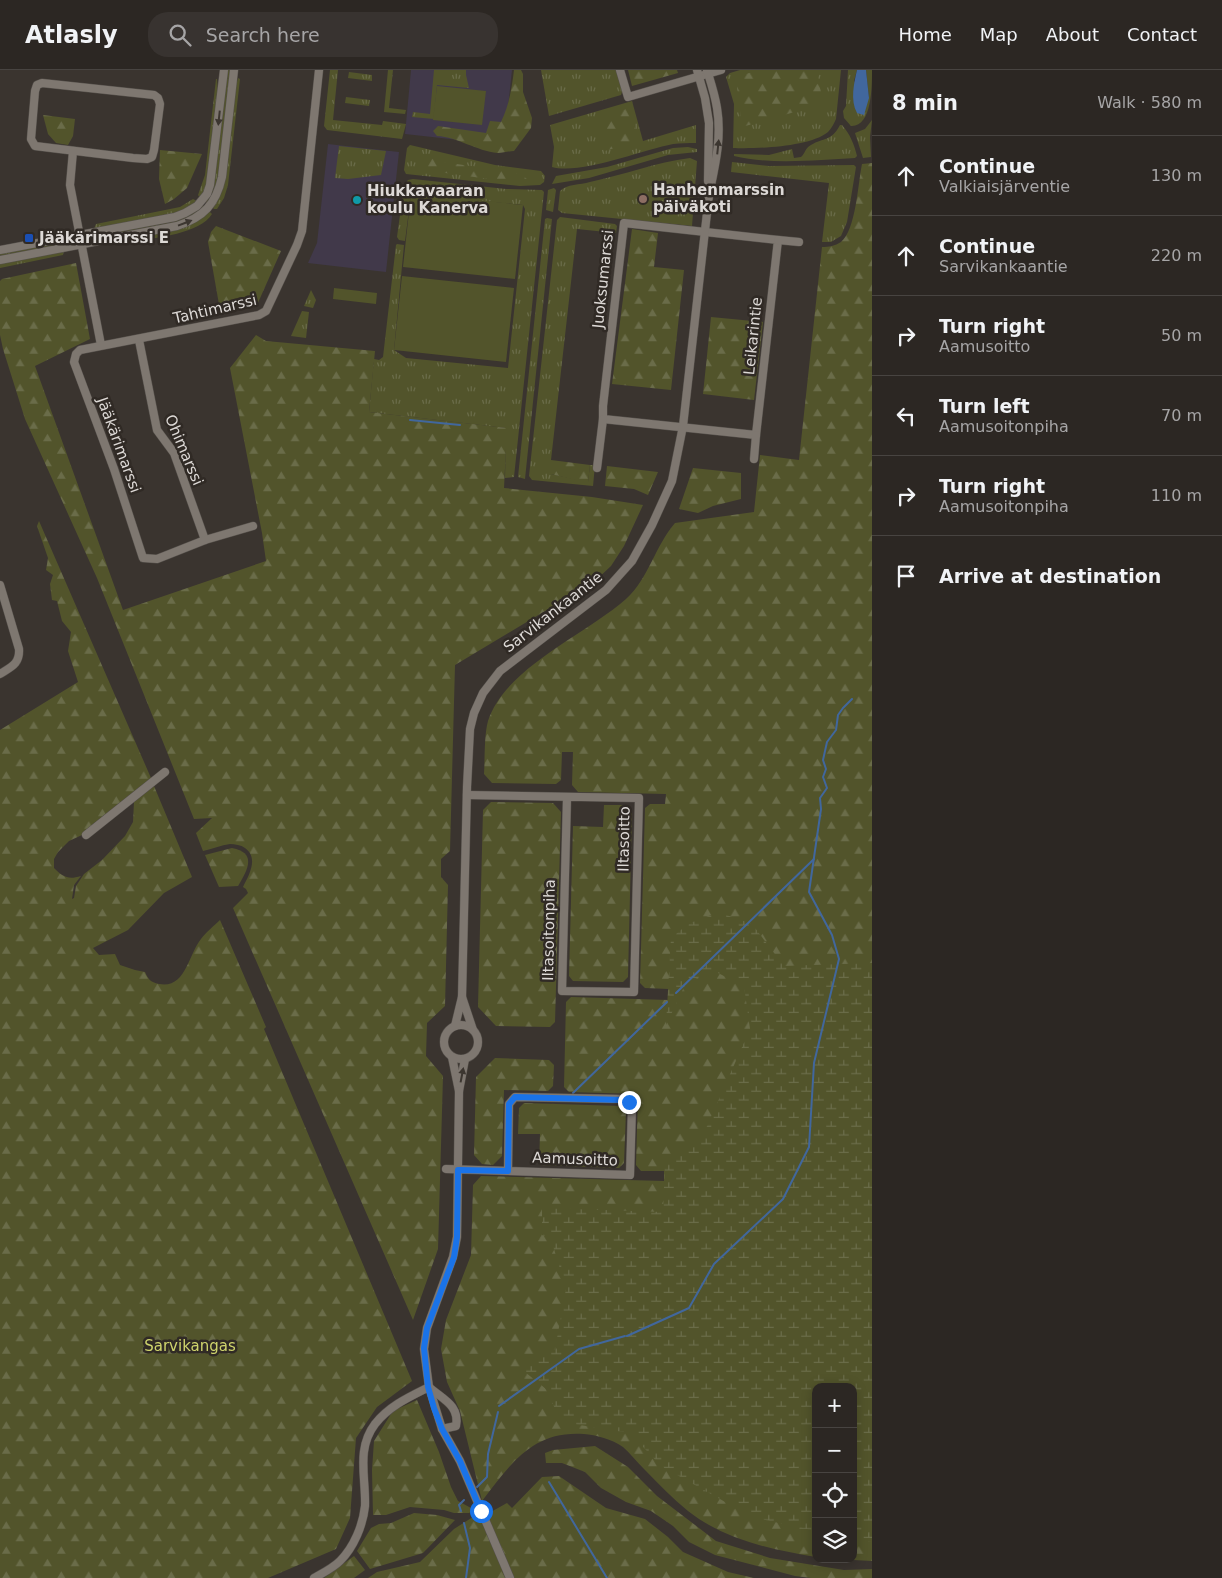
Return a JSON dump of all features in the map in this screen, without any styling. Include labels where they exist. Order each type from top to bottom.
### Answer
[{"type":"street","points":[[0,250],[175,216],[191,210],[201,201],[210,185],[213,173],[224,70]]},
{"type":"street","points":[[0,260],[177,226],[196,218],[209,207],[220,189],[234,70]]},
{"type":"street","name":"Tahtimarssi","points":[[101,346],[258,315],[269,308],[302,231],[318,70]]},
{"type":"street","points":[[620,70],[628,96],[697,73],[721,70]]},
{"type":"street","name":"Sarvikankaantie","points":[[459,1091],[452,1057],[447,1052],[444,1040],[450,1029],[455,1026],[462,997],[470,728],[483,693],[500,672],[606,590],[632,561],[652,525],[672,481],[683,426],[704,232],[719,136],[717,110],[708,72]]},
{"type":"street","name":"Sarvikankaantie","points":[[697,73],[706,104],[709,123],[709,195]]},
{"type":"street","points":[[46,83],[76,86],[149,94],[158,98],[160,104],[152,157],[133,158],[73,151],[35,146],[31,142],[37,85],[46,83]]},
{"type":"street","points":[[73,151],[70,185],[101,346]]},
{"type":"street","name":"Juoksumarssi","points":[[597,468],[624,223],[704,232]]},
{"type":"street","points":[[704,232],[799,242]]},
{"type":"street","name":"Leikarintie","points":[[754,459],[778,240]]},
{"type":"street","name":"Ohimarssi","points":[[139,340],[157,430],[174,453],[205,540]]},
{"type":"street","name":"Jääkärimarssi","points":[[101,346],[80,350],[76,354],[74,362],[114,469],[143,558],[157,559],[205,540],[253,526]]},
{"type":"street","points":[[603,419],[756,435]]},
{"type":"street","points":[[0,585],[20,649],[20,657],[14,665],[0,674]]},
{"type":"street","points":[[86,835],[165,772]]},
{"type":"street","name":"Iltasoitto","points":[[467,795],[639,798],[634,992]]},
{"type":"street","name":"Iltasoitonpiha","points":[[567,798],[562,991],[634,992]]},
{"type":"street","name":"Sarvikankaantie","points":[[462,997],[476,1035],[477,1047],[475,1052],[465,1059],[459,1091],[457,1237],[454,1257],[427,1328],[424,1348],[428,1387],[442,1429],[460,1461],[510,1578]]},
{"type":"street","points":[[455,1026],[465,1025],[473,1030]]},
{"type":"street","points":[[452,1057],[465,1059]]},
{"type":"street","name":"Aamusoitto","points":[[446,1170],[630,1175],[632,1106],[624,1100],[515,1097],[509,1104],[508,1171]]},
{"type":"street","points":[[314,1578],[339,1562],[350,1548],[363,1522],[365,1505],[363,1452],[374,1426],[384,1413],[428,1387],[455,1409],[456,1426],[442,1429]]},
{"type":"shaded area","points":[[411,70],[512,70],[504,145],[405,134]]},
{"type":"shaded area","points":[[328,144],[399,152],[386,272],[308,263],[317,243]]},
{"type":"green space","points":[[227,70],[231,70],[219,181],[208,204],[204,201]]},
{"type":"green space","points":[[330,70],[338,70],[333,120],[382,125],[383,121],[406,124],[402,139],[327,130],[324,126]]},
{"type":"green space","points":[[388,70],[393,70],[389,108],[406,110],[405,114],[384,112]]},
{"type":"green space","points":[[434,70],[466,70],[469,88],[437,85],[434,119],[412,117],[413,112],[430,114]]},
{"type":"green space","points":[[514,70],[521,70],[523,74],[523,92],[532,118],[531,128],[514,151],[490,152],[437,136],[433,131],[438,126],[486,133],[490,121],[501,122],[508,103]]},
{"type":"green space","points":[[541,70],[617,70],[623,89],[621,95],[549,116]]},
{"type":"green space","points":[[628,70],[677,70],[678,73],[632,86]]},
{"type":"green space","points":[[740,70],[841,70],[836,119],[832,127],[820,137],[796,144],[733,148],[734,104],[726,77],[730,73]]},
{"type":"green space","points":[[759,70],[817,70],[823,104],[742,127],[736,77]]},
{"type":"green space","points":[[848,70],[857,70],[854,81],[869,98],[866,70],[872,70],[871,95],[867,113],[858,125],[851,126],[844,118],[843,111],[846,106]]},
{"type":"green space","points":[[349,72],[372,75],[372,81],[348,78]]},
{"type":"green space","points":[[238,78],[240,79],[228,185],[224,198],[217,209],[214,209],[212,207],[216,202]]},
{"type":"green space","points":[[216,79],[218,106],[215,140],[209,174],[200,198],[198,195],[205,175]]},
{"type":"green space","points":[[437,86],[486,91],[482,125],[433,120]]},
{"type":"green space","points":[[346,97],[370,100],[369,106],[345,103]]},
{"type":"green space","points":[[632,101],[643,141],[696,125],[696,143],[673,144],[578,168],[564,169],[552,167],[554,147],[550,125]]},
{"type":"green space","points":[[626,109],[641,140],[605,151],[596,119]]},
{"type":"green space","points":[[43,115],[75,119],[73,136],[68,145],[56,143],[48,134]]},
{"type":"green space","points":[[872,120],[870,137],[871,157],[863,158],[855,133],[865,129]]},
{"type":"green space","points":[[840,125],[845,128],[855,147],[857,156],[855,158],[778,161],[734,156],[734,154],[769,155],[792,149],[794,158],[801,157],[809,146],[830,137]]},
{"type":"green space","points":[[410,145],[495,165],[541,171],[545,176],[544,182],[540,185],[520,186],[406,174],[404,170],[407,148]]},
{"type":"green space","points":[[339,146],[386,151],[381,175],[348,179],[335,178]]},
{"type":"green space","points":[[688,147],[697,149],[697,152],[668,155],[589,178],[552,184],[556,176],[607,167],[673,148]]},
{"type":"green space","points":[[160,150],[202,154],[187,188],[165,204],[159,179]]},
{"type":"green space","points":[[417,155],[437,156],[444,162],[521,174],[528,180],[518,183],[424,170],[414,160]]},
{"type":"green space","name":"Hanhenmarssin päiväkoti","points":[[690,158],[697,161],[692,226],[562,213],[558,210],[560,191],[566,187],[665,162]]},
{"type":"green space","points":[[732,162],[769,166],[854,165],[856,167],[847,222],[841,236],[831,242],[822,242],[829,183],[731,172]]},
{"type":"green space","points":[[872,163],[872,1561],[857,1560],[857,1383],[812,1383],[812,1556],[749,1542],[702,1521],[682,1506],[623,1447],[594,1435],[566,1434],[536,1444],[513,1463],[482,1501],[460,1411],[447,1382],[441,1349],[446,1320],[471,1255],[473,1185],[481,1176],[664,1181],[664,1171],[641,1171],[636,1165],[638,1094],[569,1092],[564,1087],[566,1002],[571,997],[669,1000],[669,989],[645,988],[640,983],[645,808],[650,804],[665,804],[666,794],[578,792],[572,785],[573,752],[562,752],[561,780],[556,784],[492,783],[484,774],[485,740],[488,721],[497,702],[528,669],[609,612],[634,591],[675,523],[754,512],[760,455],[799,460],[822,247],[841,242],[846,236],[856,206],[862,164]]},
{"type":"green space","points":[[408,180],[506,189],[542,190],[544,192],[514,477],[505,478],[506,428],[369,412],[374,359],[379,360],[383,357],[397,244],[404,245],[394,350],[406,358],[508,368],[525,209],[523,205],[411,194],[405,241],[399,240],[397,237],[404,185]]},
{"type":"green space","points":[[554,188],[556,190],[553,212],[546,210],[548,190]]},
{"type":"green space","points":[[411,193],[523,205],[515,279],[403,267]]},
{"type":"green space","points":[[193,199],[197,201],[188,207],[163,216],[134,223],[94,229],[96,224],[180,207]]},
{"type":"green space","points":[[201,204],[205,207],[183,220],[138,232],[96,239],[96,234],[176,218]]},
{"type":"green space","points":[[209,211],[212,214],[206,221],[188,230],[135,242],[134,240]]},
{"type":"green space","points":[[560,217],[615,224],[617,226],[616,233],[577,229],[551,460],[551,474],[588,482],[590,465],[595,465],[593,486],[532,480],[529,476],[557,220]]},
{"type":"green space","points":[[545,219],[552,219],[525,479],[518,477]]},
{"type":"green space","points":[[216,226],[281,251],[257,305],[220,310],[208,242],[211,232]]},
{"type":"green space","points":[[632,229],[658,233],[654,267],[684,270],[671,390],[612,384]]},
{"type":"green space","points":[[62,240],[63,245],[0,257],[0,253]]},
{"type":"green space","points":[[64,250],[63,255],[0,268],[0,262]]},
{"type":"green space","points":[[76,263],[90,339],[35,366],[123,610],[266,561],[230,368],[256,335],[266,341],[375,351],[369,412],[507,428],[504,488],[592,497],[643,505],[624,546],[611,566],[595,581],[455,665],[450,851],[441,859],[441,877],[448,885],[445,1006],[427,1023],[426,1056],[443,1076],[438,1249],[413,1320],[233,908],[248,893],[243,887],[252,867],[249,852],[240,845],[234,844],[203,851],[196,833],[212,818],[194,819],[97,578],[25,419],[0,335],[0,281]]},
{"type":"green space","points":[[402,276],[514,288],[506,362],[394,350]]},
{"type":"green space","points":[[334,288],[377,293],[376,304],[333,299]]},
{"type":"green space","points":[[311,290],[316,300],[313,308],[304,306]]},
{"type":"green space","points":[[302,311],[309,312],[306,338],[291,336]]},
{"type":"green space","points":[[711,317],[763,322],[754,400],[703,394]]},
{"type":"green space","points":[[551,460],[590,465],[588,483],[551,474]]},
{"type":"green space","points":[[607,466],[658,472],[648,495],[634,489],[605,486]]},
{"type":"green space","points":[[693,468],[741,473],[741,499],[713,506],[698,513],[679,509]]},
{"type":"green space","name":"Sarvikangas","points":[[39,521],[151,778],[82,835],[69,841],[54,859],[54,868],[66,877],[81,876],[74,885],[72,899],[74,898],[76,886],[84,874],[102,860],[125,836],[133,822],[134,802],[154,786],[192,877],[164,893],[128,930],[93,948],[99,955],[115,954],[120,965],[145,972],[153,982],[168,984],[181,976],[201,939],[220,920],[412,1381],[377,1407],[356,1438],[350,1518],[336,1549],[268,1578],[0,1578],[0,730],[78,682],[68,651],[71,632],[62,621],[57,601],[52,600],[50,584],[53,575],[46,570],[48,558],[37,526]]},
{"type":"green space","points":[[491,802],[553,803],[561,812],[555,1022],[550,1027],[496,1026],[478,1007],[483,810]]},
{"type":"green space","points":[[604,805],[627,805],[632,811],[628,977],[623,982],[573,981],[569,976],[573,826],[603,827]]},
{"type":"green space","points":[[232,848],[240,850],[248,858],[245,874],[238,886],[219,887],[205,855]]},
{"type":"green space","points":[[718,912],[752,924],[784,966],[872,963],[872,1542],[857,1540],[857,1383],[812,1383],[812,1530],[752,1517],[661,1466],[630,1433],[561,1422],[546,1389],[520,1368],[555,1349],[566,1289],[551,1239],[542,1235],[542,1208],[663,1212],[665,1161],[704,1133],[750,1029],[744,986],[714,971],[686,983],[666,1025],[671,938],[687,925]]},
{"type":"green space","points":[[495,1058],[549,1060],[554,1065],[553,1086],[548,1091],[504,1090],[502,1156],[493,1165],[482,1164],[474,1155],[476,1077]]},
{"type":"green space","points":[[524,1103],[621,1106],[626,1111],[624,1163],[619,1168],[539,1165],[540,1134],[518,1134],[519,1108]]},
{"type":"green space","points":[[417,1400],[439,1452],[451,1487],[458,1501],[471,1508],[473,1511],[469,1513],[454,1513],[444,1510],[410,1507],[386,1515],[373,1515],[372,1470],[374,1441],[395,1410]]},
{"type":"green space","points":[[595,1446],[628,1467],[657,1496],[716,1541],[770,1558],[844,1570],[872,1569],[872,1578],[811,1578],[795,1576],[715,1555],[689,1542],[673,1526],[651,1511],[626,1502],[601,1488],[585,1472],[562,1463],[546,1463],[545,1453],[553,1450]]},
{"type":"green space","points":[[559,1476],[606,1508],[645,1519],[683,1552],[728,1572],[754,1578],[368,1578],[377,1572],[420,1562],[454,1529],[476,1515],[489,1513],[507,1503],[512,1508],[542,1477]]},
{"type":"green space","points":[[414,1513],[437,1515],[455,1520],[423,1553],[370,1569],[357,1551],[371,1528],[379,1524],[391,1523]]},
{"type":"green space","points":[[354,1556],[365,1570],[354,1578],[324,1578]]},
{"type":"water","points":[[857,70],[866,70],[869,98],[864,115],[857,113],[854,103],[853,92]]},
{"type":"waterway","points":[[410,420],[460,425]]},
{"type":"waterway","points":[[627,1336],[689,1308],[714,1264],[783,1199],[809,1147],[814,1063],[839,959],[832,935],[809,892],[821,809],[820,798],[827,788],[823,777],[826,769],[823,760],[827,742],[836,730],[838,715],[852,699]]},
{"type":"waterway","points":[[676,993],[814,859]]},
{"type":"waterway","points":[[573,1093],[667,1002]]},
{"type":"waterway","points":[[499,1406],[579,1349],[625,1336]]},
{"type":"waterway","points":[[477,1487],[487,1477],[488,1454],[498,1412]]},
{"type":"waterway","points":[[549,1482],[607,1578]]},
{"type":"waterway","points":[[461,1511],[459,1505],[464,1500]]},
{"type":"waterway","points":[[464,1523],[470,1548],[466,1578]]},
{"type":"place","name":"Hanhenmarssin päiväkoti","points":[[643,199]]},
{"type":"place","name":"Hiukkavaaran koulu Kanerva","points":[[357,200]]},
{"type":"place","name":"Jääkärimarssi E","points":[[29,238]]},
{"type":"route","points":[[481,1511],[468,1478],[442,1429],[434,1408],[428,1387],[424,1348],[427,1328],[454,1257],[457,1237],[458,1170],[508,1171],[509,1104],[515,1097],[624,1100],[629,1102]]}]
